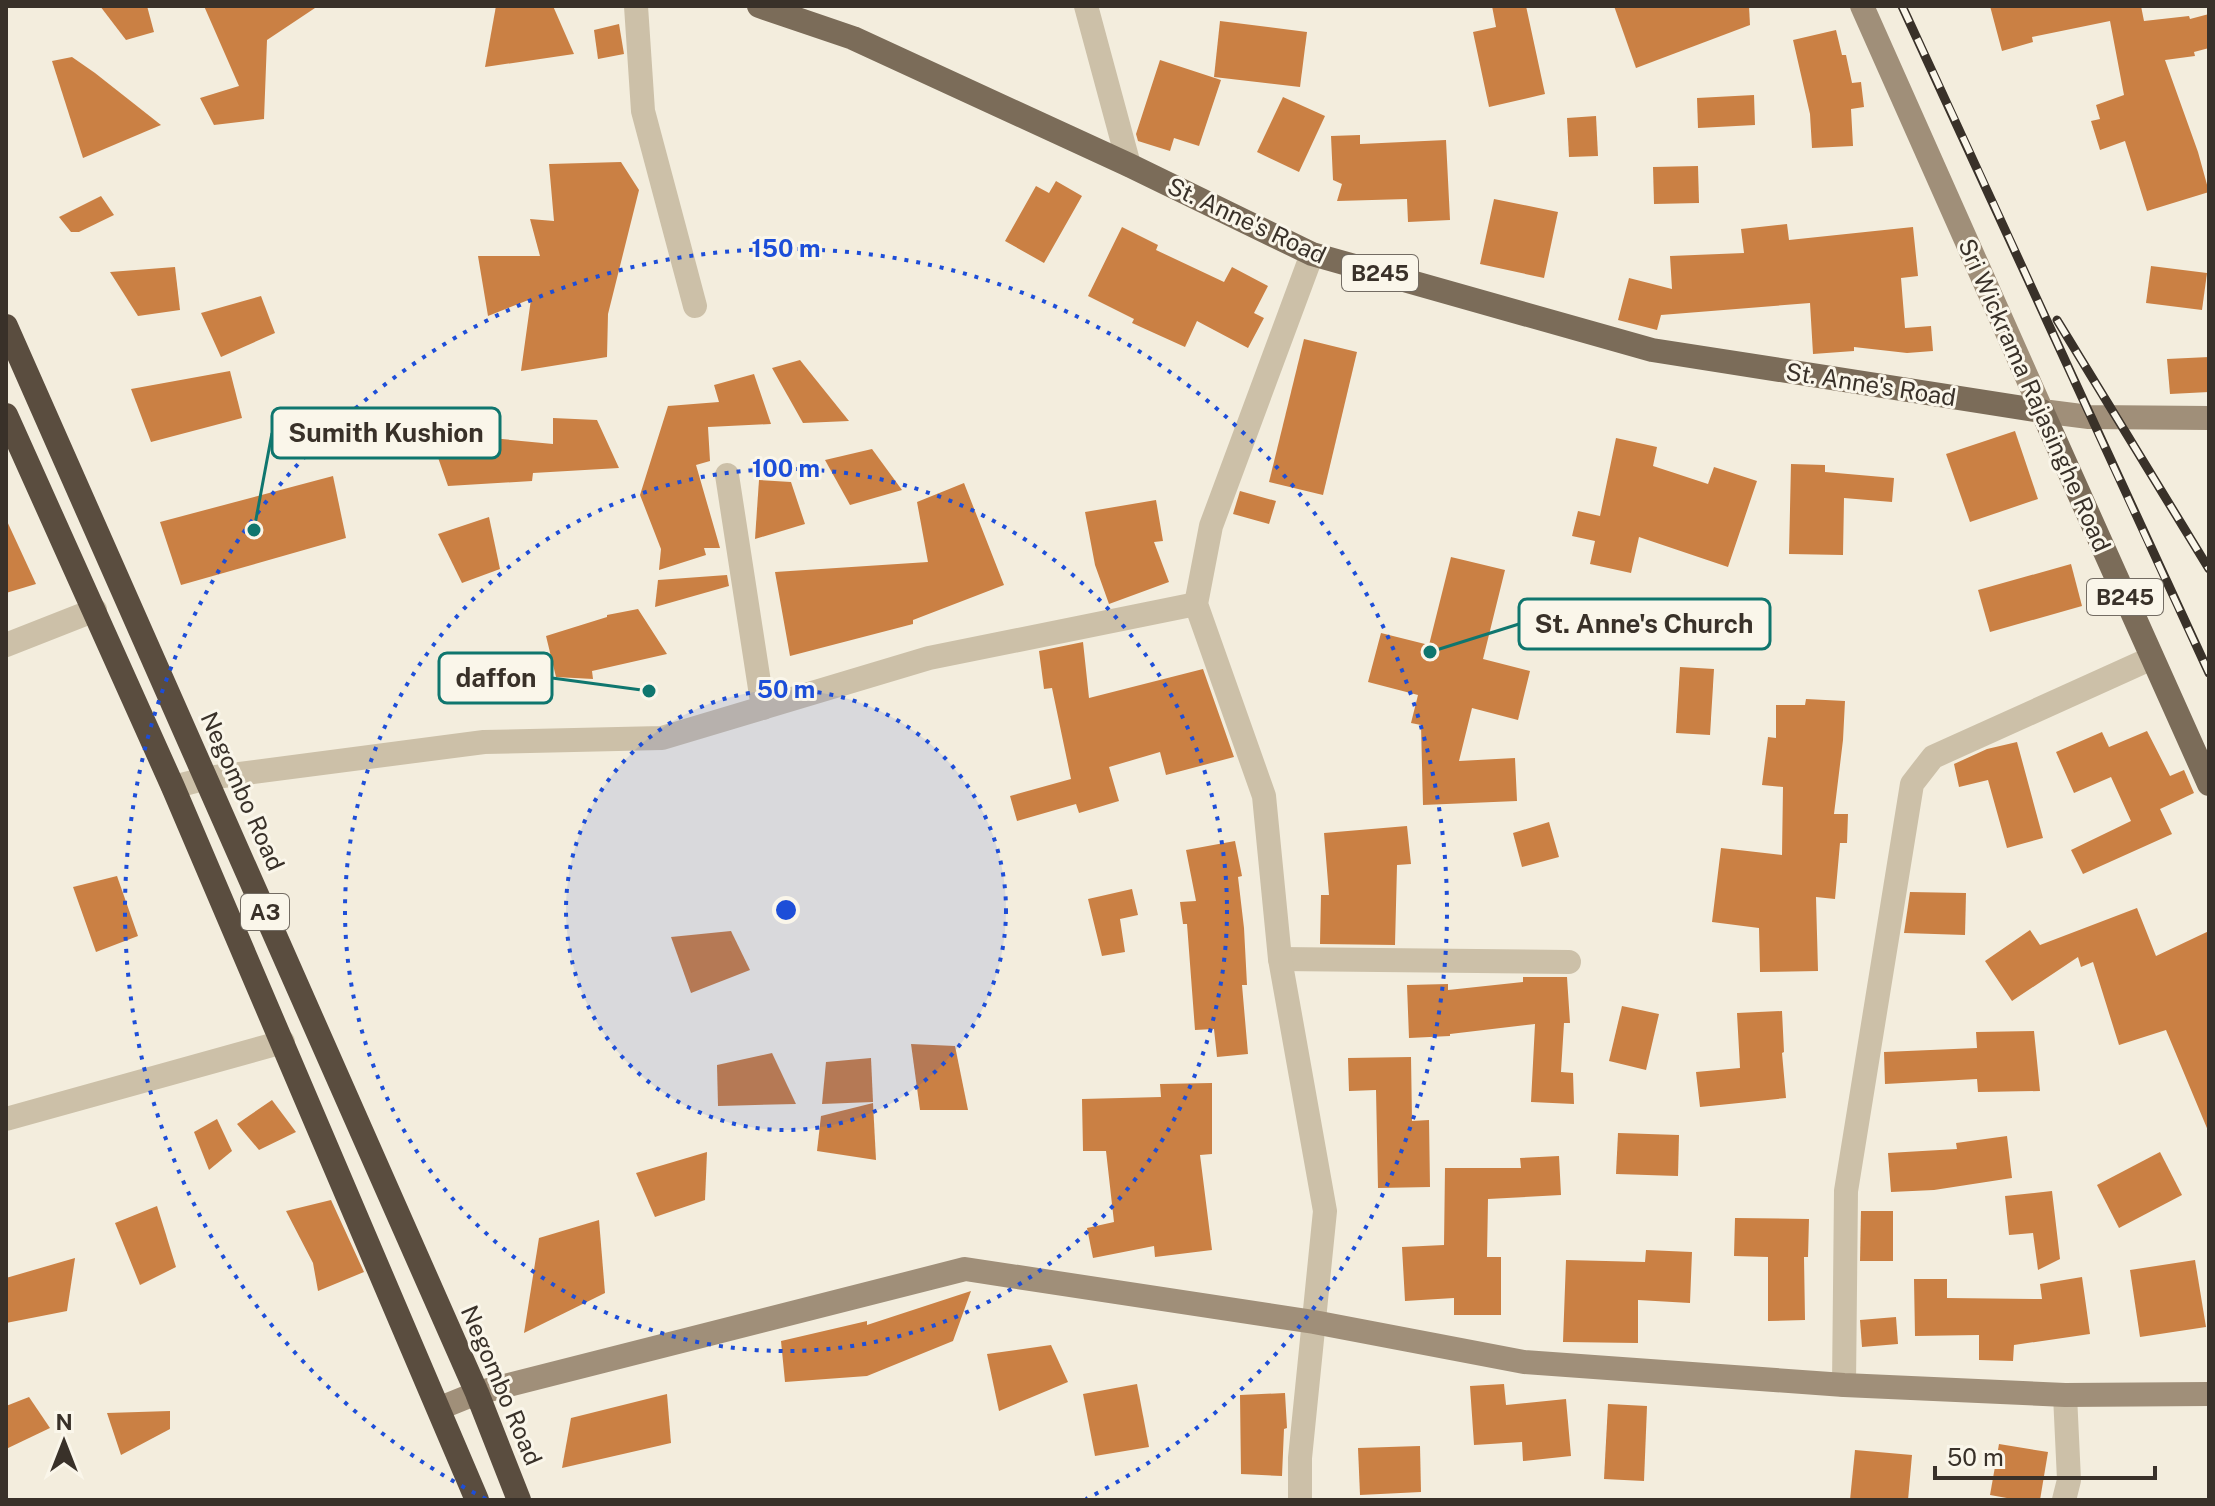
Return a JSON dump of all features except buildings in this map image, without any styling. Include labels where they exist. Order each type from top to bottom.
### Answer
[{"type":"highway","name":"Negombo Road","points":[[6,326],[477,1393],[519,1500]]},
{"type":"highway","name":"A3","points":[[8,425],[95,610],[173,787],[477,1500]]},
{"type":"main road","name":"St. Anne's Road","points":[[759,6],[853,38],[1129,165],[1312,254],[1652,350],[2042,411]]},
{"type":"main road","name":"Sri Wickrama Rajasinghe Road","points":[[2042,411],[2209,784]]},
{"type":"street","points":[[636,6],[643,111],[695,306]]},
{"type":"street","points":[[1086,6],[1129,165]]},
{"type":"street","name":"Sri Wickrama Rajasinghe Road","points":[[1862,6],[2042,411]]},
{"type":"street","points":[[1300,1500],[1300,1458],[1325,1211],[1280,959],[1264,796],[1196,604],[1211,526],[1312,254]]},
{"type":"street","points":[[2042,411],[2089,417],[2209,418]]},
{"type":"street","points":[[727,475],[763,708]]},
{"type":"street","points":[[173,787],[208,778],[484,742],[662,738],[929,658],[1196,604]]},
{"type":"street","points":[[6,645],[95,610]]},
{"type":"street","points":[[1844,1385],[1846,1191],[1912,784],[1933,757],[2152,658]]},
{"type":"street","points":[[1280,959],[1569,962]]},
{"type":"street","points":[[6,1119],[283,1042]]},
{"type":"street","points":[[440,1408],[477,1393],[965,1269],[1314,1322],[1524,1362],[1844,1385],[2065,1395],[2209,1394]]},
{"type":"street","points":[[2064,1500],[2069,1480],[2065,1395]]},
{"type":"railway","points":[[1902,6],[2209,673]]},
{"type":"railway","points":[[2057,320],[2209,569]]},
{"type":"place","name":"Sumith Kushion","points":[[254,530]]},
{"type":"place","name":"St. Anne's Church","points":[[1430,652]]},
{"type":"place","name":"daffon","points":[[649,691]]}]
